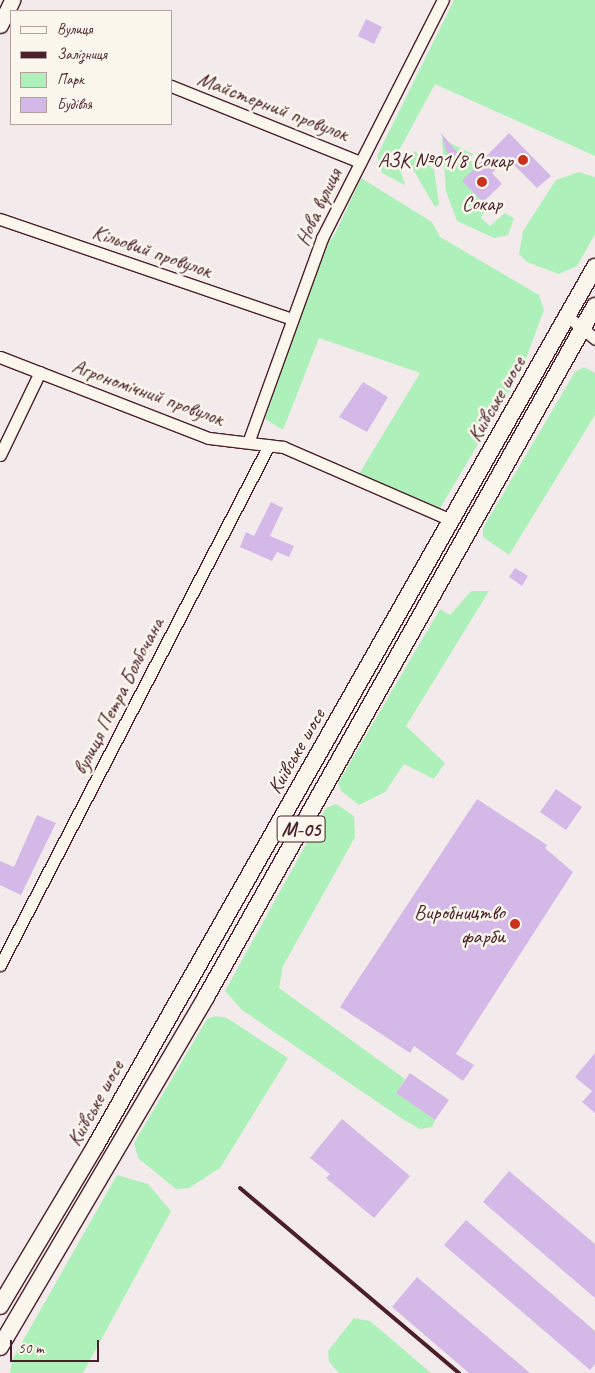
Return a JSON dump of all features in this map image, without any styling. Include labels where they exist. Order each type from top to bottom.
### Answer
[{"type":"main road","name":"Київське шосе","points":[[0,1306],[38,1247],[595,267]]},
{"type":"main road","name":"М-05","points":[[0,1347],[206,997],[589,334],[595,306]]},
{"type":"street","points":[[5,22],[12,0]]},
{"type":"street","name":"Нова вулиця","points":[[249,440],[322,238],[443,0]]},
{"type":"street","name":"Майстерний провулок","points":[[172,86],[360,162]]},
{"type":"street","name":"Кільовий провулок","points":[[0,219],[292,319]]},
{"type":"street","points":[[567,316],[589,334]]},
{"type":"street","name":"Агрономічний провулок","points":[[0,357],[209,438],[249,440],[269,445],[362,480],[451,520]]},
{"type":"street","points":[[0,455],[40,372]]},
{"type":"street","name":"вулиця Петра Болбочана","points":[[0,965],[269,445]]},
{"type":"green space","points":[[454,0],[595,0],[595,156],[435,84],[396,156],[405,185],[382,173],[377,156]]},
{"type":"green space","points":[[442,139],[473,154],[470,160],[477,167],[463,181],[483,202],[478,207],[484,212],[481,218],[490,226],[505,213],[514,218],[508,235],[494,238],[457,221],[446,191]]},
{"type":"green space","points":[[415,151],[434,170],[439,204],[435,207],[410,164],[410,154]]},
{"type":"green space","points":[[579,172],[595,177],[595,234],[577,266],[559,274],[527,262],[519,254],[523,231],[556,180]]},
{"type":"green space","points":[[361,178],[432,222],[440,237],[539,295],[544,310],[521,372],[440,508],[359,474],[420,373],[319,338],[283,430],[265,419],[325,239],[333,238]]},
{"type":"green space","points":[[584,367],[595,373],[595,415],[509,555],[483,537],[483,528],[575,372]]},
{"type":"green space","points":[[471,591],[489,591],[406,726],[445,763],[434,779],[404,764],[385,792],[359,805],[341,791],[338,783],[440,609],[450,615]]},
{"type":"green space","points":[[336,804],[354,816],[355,837],[283,966],[279,988],[405,1079],[396,1093],[435,1120],[432,1127],[420,1129],[401,1118],[242,1010],[225,991],[326,808]]},
{"type":"green space","points":[[216,1016],[227,1018],[288,1058],[220,1168],[189,1188],[176,1189],[138,1158],[134,1143],[207,1019]]},
{"type":"green space","points":[[117,1175],[148,1184],[171,1211],[83,1373],[10,1373],[12,1360]]},
{"type":"green space","points":[[354,1318],[370,1321],[431,1373],[339,1373],[329,1362],[328,1351]]},
{"type":"building","points":[[366,19],[382,27],[374,44],[358,36]]},
{"type":"building","points":[[441,133],[457,152],[458,157],[449,159]]},
{"type":"building","name":"АЗК №01/8 Сокар","points":[[509,133],[551,176],[537,188],[508,159],[492,173],[502,184],[483,202],[462,181]]},
{"type":"building","points":[[363,382],[388,397],[367,432],[339,417]]},
{"type":"building","points":[[271,502],[283,508],[270,536],[294,546],[289,557],[277,552],[272,561],[240,547],[246,532],[254,536]]},
{"type":"building","points":[[515,568],[528,576],[522,586],[509,577]]},
{"type":"building","points":[[556,789],[582,807],[566,830],[540,812]]},
{"type":"building","points":[[477,799],[547,845],[545,848],[573,872],[456,1054],[474,1065],[463,1081],[414,1046],[410,1053],[340,1007]]},
{"type":"building","points":[[37,815],[56,823],[21,895],[0,885],[0,861],[14,867]]},
{"type":"building","points":[[595,1053],[595,1113],[582,1102],[592,1091],[575,1077]]},
{"type":"building","points":[[410,1073],[449,1100],[435,1120],[396,1093]]},
{"type":"building","points":[[342,1119],[410,1176],[374,1218],[326,1178],[330,1174],[310,1158]]},
{"type":"building","points":[[509,1171],[595,1244],[595,1298],[483,1202]]},
{"type":"building","points":[[466,1220],[595,1331],[595,1364],[590,1370],[444,1245]]},
{"type":"building","points":[[417,1277],[530,1373],[469,1373],[392,1307]]},
{"type":"railway","points":[[240,1188],[459,1373]]},
{"type":"place","name":"АЗК №01/8 Сокар","points":[[523,160]]},
{"type":"place","name":"Сокар","points":[[482,182]]},
{"type":"place","name":"Виробництво фарби","points":[[515,924]]}]
